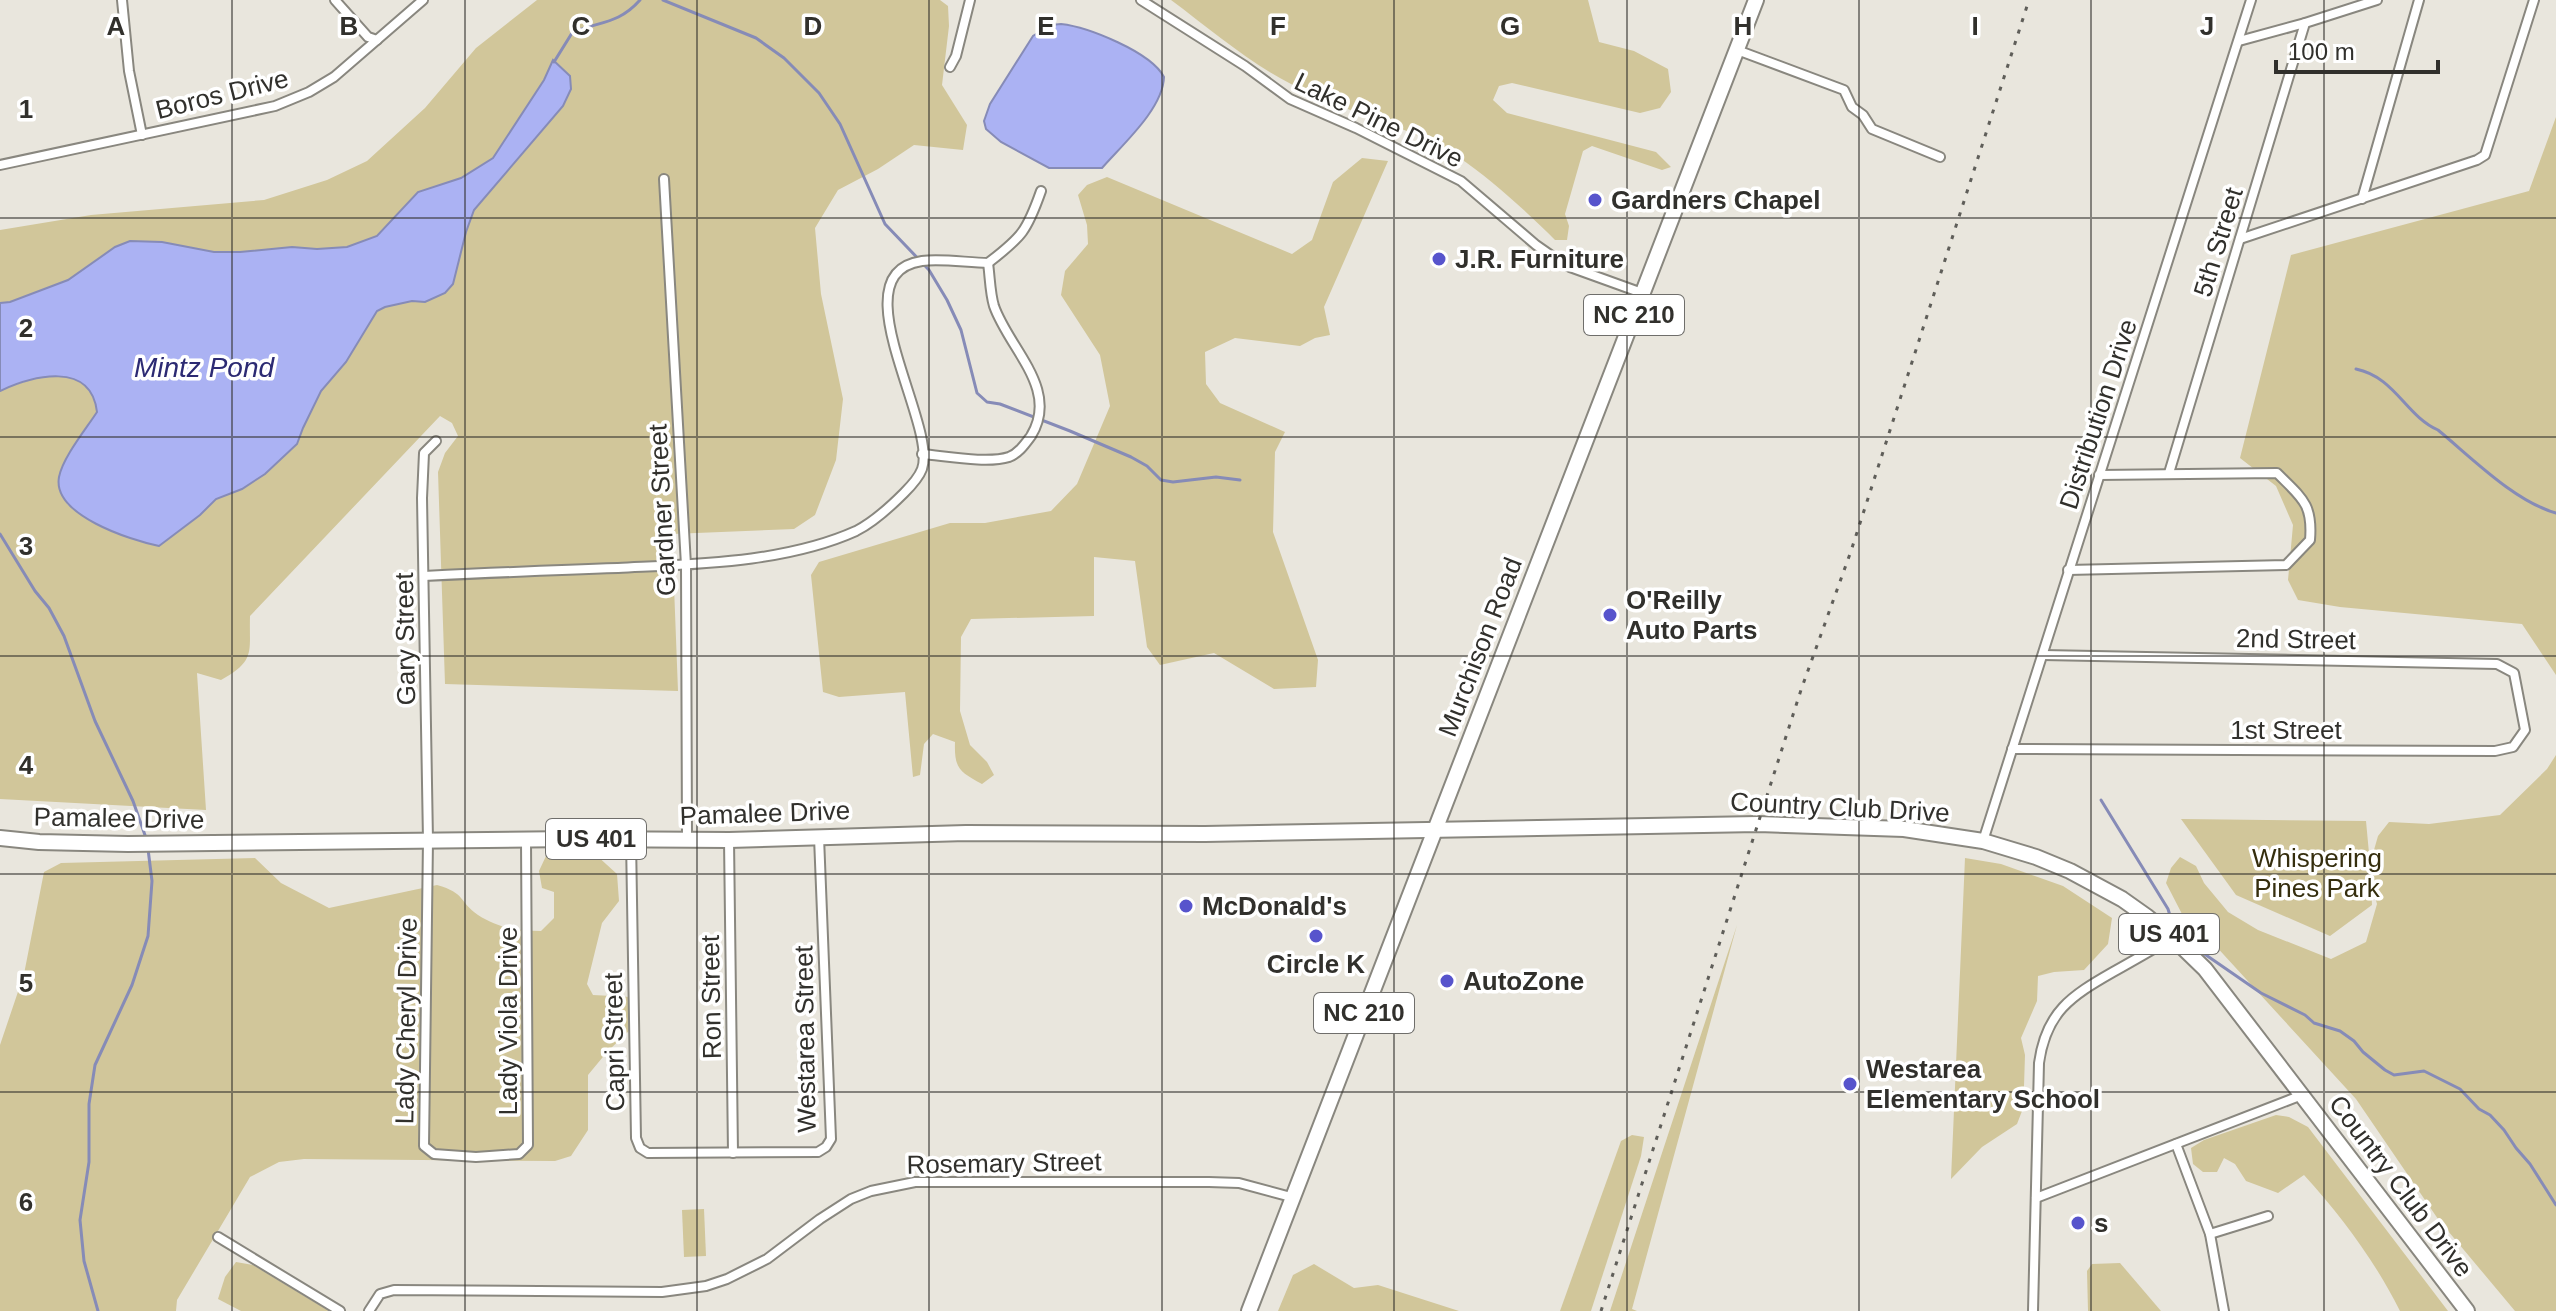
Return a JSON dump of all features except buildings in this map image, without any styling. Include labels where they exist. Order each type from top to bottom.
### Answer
[{"type":"main road","name":"Murchison Road","points":[[1249,1311],[1756,0]]},
{"type":"main road","name":"Country Club Drive","points":[[1436,829],[1758,824],[1904,829],[1983,841],[2036,857],[2097,884],[2173,938],[2205,969],[2467,1311]]},
{"type":"main road","name":"Pamalee Drive","points":[[0,838],[128,844],[729,840],[966,833],[1191,835],[1436,829]]},
{"type":"street","points":[[122,0],[129,71],[142,135]]},
{"type":"street","points":[[335,0],[368,37],[377,40]]},
{"type":"street","name":"Boros Drive","points":[[0,165],[289,102],[334,77],[423,0]]},
{"type":"street","points":[[950,67],[956,56],[970,0]]},
{"type":"street","name":"Lake Pine Drive","points":[[1141,0],[1245,66],[1290,99],[1461,181],[1556,259],[1642,293]]},
{"type":"street","name":"Distribution Drive","points":[[1983,841],[2251,0]]},
{"type":"street","points":[[2239,41],[2377,0]]},
{"type":"street","points":[[2362,199],[2419,0]]},
{"type":"street","points":[[2240,239],[2485,155],[2534,0]]},
{"type":"street","name":"5th Street","points":[[2169,473],[2305,23]]},
{"type":"street","points":[[1737,50],[1844,90],[1852,107],[1863,115],[1872,129],[1940,157]]},
{"type":"street","name":"Gardner Street","points":[[664,179],[686,565],[687,840]]},
{"type":"street","points":[[424,576],[686,565],[797,552],[859,530],[886,511],[909,488],[923,467],[922,438],[895,348],[886,304],[890,285],[901,269],[921,261],[988,263],[1017,242],[1030,224],[1041,191]]},
{"type":"street","points":[[922,454],[986,459],[1009,457],[1024,446],[1036,428],[1041,400],[1036,381],[1002,325],[993,303],[988,263]]},
{"type":"street","name":"Gary Street","points":[[428,840],[424,453],[436,441]]},
{"type":"street","points":[[2068,570],[2286,565],[2310,540],[2311,520],[2304,500],[2277,473],[2099,475]]},
{"type":"street","name":"2nd Street","points":[[2043,655],[2497,664],[2514,673],[2520,705]]},
{"type":"street","name":"1st Street","points":[[2012,749],[2495,751],[2513,747],[2525,730],[2520,705]]},
{"type":"street","name":"Westarea Street","points":[[733,1153],[818,1152],[831,1139],[819,836]]},
{"type":"street","name":"Lady Cheryl Drive","points":[[428,840],[424,1146],[434,1154],[476,1157]]},
{"type":"street","name":"Capri Street","points":[[631,840],[636,1138],[640,1148],[648,1153],[733,1153]]},
{"type":"street","name":"Ron Street","points":[[729,840],[733,1153]]},
{"type":"street","name":"Lady Viola Drive","points":[[476,1157],[519,1154],[528,1145],[526,841]]},
{"type":"street","points":[[2033,1311],[2039,1063],[2051,1021],[2070,998],[2173,938]]},
{"type":"street","points":[[2036,1198],[2302,1095]]},
{"type":"street","points":[[2176,1144],[2210,1234],[2224,1311]]},
{"type":"street","name":"Rosemary Street","points":[[369,1311],[380,1294],[394,1290],[662,1292],[706,1286],[747,1270],[851,1199],[871,1191],[915,1182],[1209,1182],[1250,1185],[1291,1197]]},
{"type":"street","points":[[2210,1234],[2268,1216]]},
{"type":"street","points":[[218,1237],[340,1311]]},
{"type":"green space","points":[[537,0],[940,0],[948,6],[949,26],[942,85],[967,125],[963,150],[914,145],[838,190],[815,228],[821,294],[843,399],[836,460],[815,515],[794,529],[672,534],[678,691],[445,684],[438,472],[445,453],[458,436],[452,423],[440,416],[250,616],[250,647],[240,667],[221,680],[197,673],[206,810],[0,799],[0,391],[28,381],[58,376],[84,384],[92,395],[97,412],[65,462],[59,475],[59,489],[68,505],[102,527],[141,542],[166,541],[216,499],[242,489],[265,474],[297,444],[321,391],[346,362],[376,311],[412,300],[425,302],[445,293],[474,210],[563,106],[553,61],[493,158],[461,178],[418,192],[377,236],[347,247],[214,252],[162,242],[130,241],[68,280],[0,303],[0,230],[91,215],[264,200],[327,180],[367,161],[425,108],[476,48]]},
{"type":"green space","points":[[1171,0],[1588,0],[1599,42],[1634,51],[1668,69],[1671,92],[1660,108],[1640,113],[1512,83],[1499,86],[1493,100],[1507,113],[1656,152],[1671,167],[1662,170],[1592,146],[1583,151],[1565,214],[1569,226],[1567,240],[1555,240],[1508,196],[1458,157],[1418,136],[1291,84],[1244,55]]},
{"type":"green space","points":[[2556,117],[2556,675],[2522,624],[2340,607],[2298,600],[2288,580],[2293,525],[2276,486],[2240,458],[2291,255],[2529,191]]},
{"type":"green space","points":[[1362,158],[1388,161],[1324,307],[1330,335],[1300,346],[1235,338],[1205,352],[1206,384],[1220,403],[1285,432],[1275,452],[1273,532],[1318,660],[1316,687],[1274,689],[1214,653],[1160,665],[1147,647],[1135,561],[1094,557],[1094,616],[971,619],[961,637],[960,711],[970,745],[987,762],[994,775],[982,784],[968,776],[957,764],[955,742],[933,734],[924,744],[920,775],[913,777],[905,692],[839,697],[823,692],[811,575],[819,562],[950,523],[985,523],[1051,511],[1077,484],[1110,406],[1100,355],[1061,295],[1065,271],[1088,244],[1087,225],[1078,195],[1087,185],[1107,177],[1292,254],[1312,240],[1333,182]]},
{"type":"green space","name":"Whispering Pines Park","points":[[2556,755],[2556,1311],[2515,1311],[2438,1219],[2356,1099],[2213,943],[2182,914],[2166,883],[2171,868],[2180,857],[2196,866],[2204,883],[2228,912],[2258,930],[2331,959],[2366,942],[2377,904],[2371,883],[2372,905],[2330,936],[2236,895],[2181,819],[2366,821],[2370,864],[2378,836],[2389,822],[2429,824],[2500,815],[2547,769]]},
{"type":"green space","points":[[595,854],[617,874],[619,901],[602,923],[587,984],[593,995],[631,997],[631,1029],[588,1075],[588,1130],[571,1156],[555,1161],[304,1159],[279,1162],[250,1177],[177,1300],[176,1311],[0,1311],[0,1045],[24,974],[44,872],[61,863],[255,858],[281,883],[329,908],[437,885],[453,891],[478,915],[493,923],[541,931],[554,918],[554,892],[542,888],[539,871],[546,856]]},
{"type":"green space","points":[[1965,858],[2001,864],[2063,886],[2112,918],[2108,944],[2084,970],[2038,976],[2037,1001],[2021,1038],[2025,1055],[2024,1086],[2015,1099],[2022,1111],[2017,1124],[1982,1147],[1951,1179]]},
{"type":"green space","points":[[1737,925],[1632,1309],[1637,1311],[1610,1311]]},
{"type":"green space","points":[[2276,1115],[2289,1117],[2308,1127],[2448,1311],[2400,1311],[2357,1240],[2304,1175],[2278,1193],[2246,1181],[2235,1164],[2224,1158],[2217,1172],[2203,1172],[2193,1164],[2191,1148],[2204,1140]]},
{"type":"green space","points":[[1632,1135],[1644,1137],[1641,1156],[1591,1311],[1560,1311],[1621,1141]]},
{"type":"green space","points":[[704,1209],[706,1256],[684,1257],[682,1210]]},
{"type":"green space","points":[[236,1262],[253,1265],[329,1311],[241,1311],[218,1299],[225,1277]]},
{"type":"green space","points":[[2120,1263],[2161,1311],[2088,1311],[2087,1271],[2092,1264]]},
{"type":"green space","points":[[1314,1264],[1354,1288],[1378,1285],[1459,1311],[1278,1311],[1293,1275]]},
{"type":"water","points":[[1061,24],[1118,42],[1146,59],[1164,77],[1162,89],[1149,114],[1102,168],[1049,168],[1001,142],[986,129],[984,121],[990,104],[1033,36],[1051,25]]},
{"type":"water","name":"Mintz Pond","points":[[553,60],[570,76],[571,89],[563,106],[474,210],[453,284],[445,293],[425,302],[412,301],[377,311],[346,362],[321,391],[297,444],[265,474],[242,489],[216,499],[159,546],[96,524],[68,503],[60,491],[59,477],[70,452],[97,412],[92,396],[84,385],[58,376],[43,377],[0,391],[0,303],[68,280],[115,247],[130,241],[162,242],[214,252],[240,252],[292,247],[347,247],[377,236],[418,192],[461,178],[493,158],[544,80]]},
{"type":"waterway","points":[[554,62],[572,33],[616,18],[640,0]]},
{"type":"waterway","points":[[663,0],[756,38],[784,58],[819,93],[840,124],[885,224],[929,270],[947,300],[961,330],[977,393],[987,402],[1000,404],[1131,457],[1147,466],[1161,480],[1173,482],[1216,477],[1240,480]]},
{"type":"waterway","points":[[2356,369],[2381,380],[2417,416],[2509,489],[2556,513]]},
{"type":"waterway","points":[[0,534],[64,636],[95,721],[133,801],[146,838]]},
{"type":"waterway","points":[[2101,800],[2168,909],[2175,932]]},
{"type":"waterway","points":[[98,1311],[84,1261],[80,1220],[89,1162],[89,1104],[95,1065],[132,985],[148,936],[152,881],[148,849]]},
{"type":"waterway","points":[[2190,944],[2261,993],[2305,1015],[2314,1023],[2340,1031],[2394,1075],[2424,1071],[2460,1089],[2504,1130],[2556,1205]]},
{"type":"railway","points":[[1601,1311],[1801,690],[1851,551],[2029,0]]},
{"type":"place","name":"Gardners Chapel","points":[[1595,200]]},
{"type":"place","name":"J.R. Furniture","points":[[1439,259]]},
{"type":"place","name":"O'Reilly Auto Parts","points":[[1610,615]]},
{"type":"place","name":"McDonald's","points":[[1186,906]]},
{"type":"place","name":"Circle K","points":[[1316,936]]},
{"type":"place","name":"AutoZone","points":[[1447,981]]},
{"type":"place","name":"Westarea Elementary School","points":[[1850,1084]]},
{"type":"place","name":"s","points":[[2078,1223]]}]
